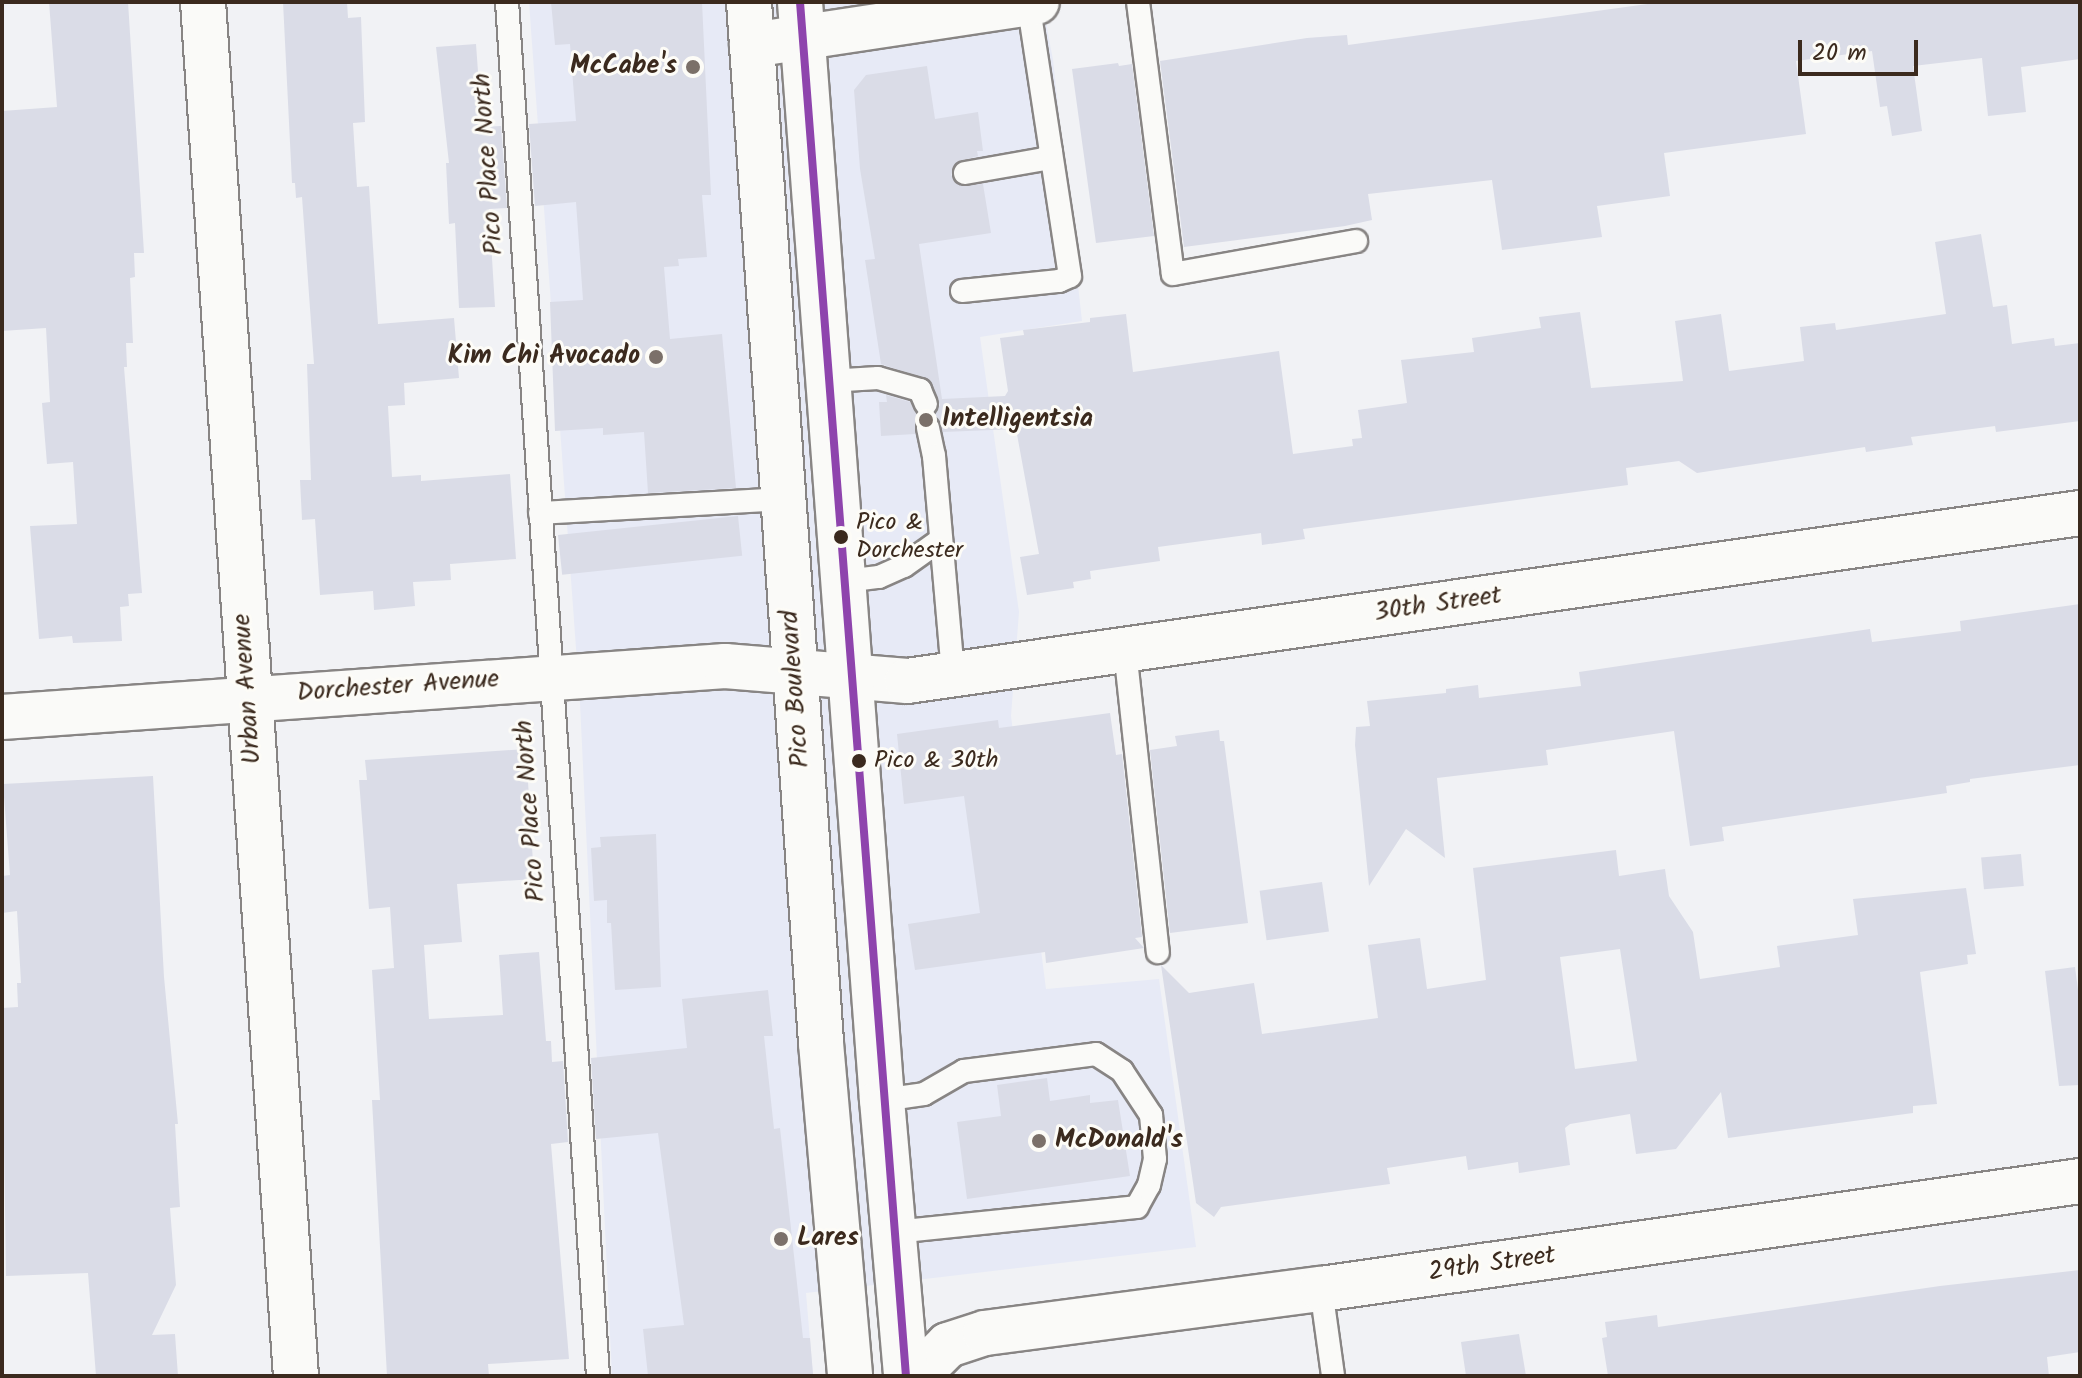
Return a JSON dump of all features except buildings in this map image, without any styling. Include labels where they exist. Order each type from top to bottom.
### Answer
[{"type":"street","name":"Urban Avenue","points":[[203,2],[296,1376]]},
{"type":"street","name":"Pico Boulevard","points":[[749,2],[826,1111],[850,1376]]},
{"type":"street","points":[[752,45],[801,19],[1033,3]]},
{"type":"street","points":[[801,19],[882,1100],[906,1376]]},
{"type":"street","name":"30th Street","points":[[795,670],[907,681],[2080,513]]},
{"type":"street","name":"Dorchester Avenue","points":[[2,717],[550,676],[725,666],[795,670]]},
{"type":"street","name":"29th Street","points":[[917,1376],[948,1345],[985,1333],[1321,1289],[2080,1181]]},
{"type":"lane","name":"Pico Place North","points":[[507,2],[598,1376]]},
{"type":"lane","points":[[1138,2],[1173,274],[1356,241]]},
{"type":"lane","points":[[962,291],[1059,281],[1070,276],[1033,3]]},
{"type":"lane","points":[[965,173],[1044,159],[1051,152]]},
{"type":"lane","points":[[828,381],[878,378],[920,390],[926,404]]},
{"type":"lane","points":[[928,428],[934,456],[953,675]]},
{"type":"lane","points":[[540,513],[782,499]]},
{"type":"lane","points":[[845,581],[879,577],[904,566],[939,541]]},
{"type":"lane","points":[[1125,650],[1158,952]]},
{"type":"lane","points":[[882,1100],[924,1094],[964,1071],[1096,1054],[1122,1071],[1151,1115],[1155,1159],[1149,1185],[1137,1207],[893,1232]]},
{"type":"lane","points":[[1321,1289],[1333,1376]]},
{"type":"shaded area","points":[[529,2],[1042,2],[1053,60],[1082,321],[980,337],[1019,612],[1011,716],[1046,989],[1159,979],[1196,1247],[806,1293],[813,1376],[612,1376],[580,703]]},
{"type":"transit line","points":[[800,2],[906,1376]]},
{"type":"place","name":"McCabe's","points":[[693,67]]},
{"type":"place","name":"Kim Chi Avocado","points":[[656,357]]},
{"type":"place","name":"Intelligentsia","points":[[926,420]]},
{"type":"place","name":"Pico & Dorchester","points":[[841,537]]},
{"type":"place","name":"Pico & 30th","points":[[859,761]]},
{"type":"place","name":"McDonald's","points":[[1039,1141]]},
{"type":"place","name":"Lares","points":[[781,1239]]}]
